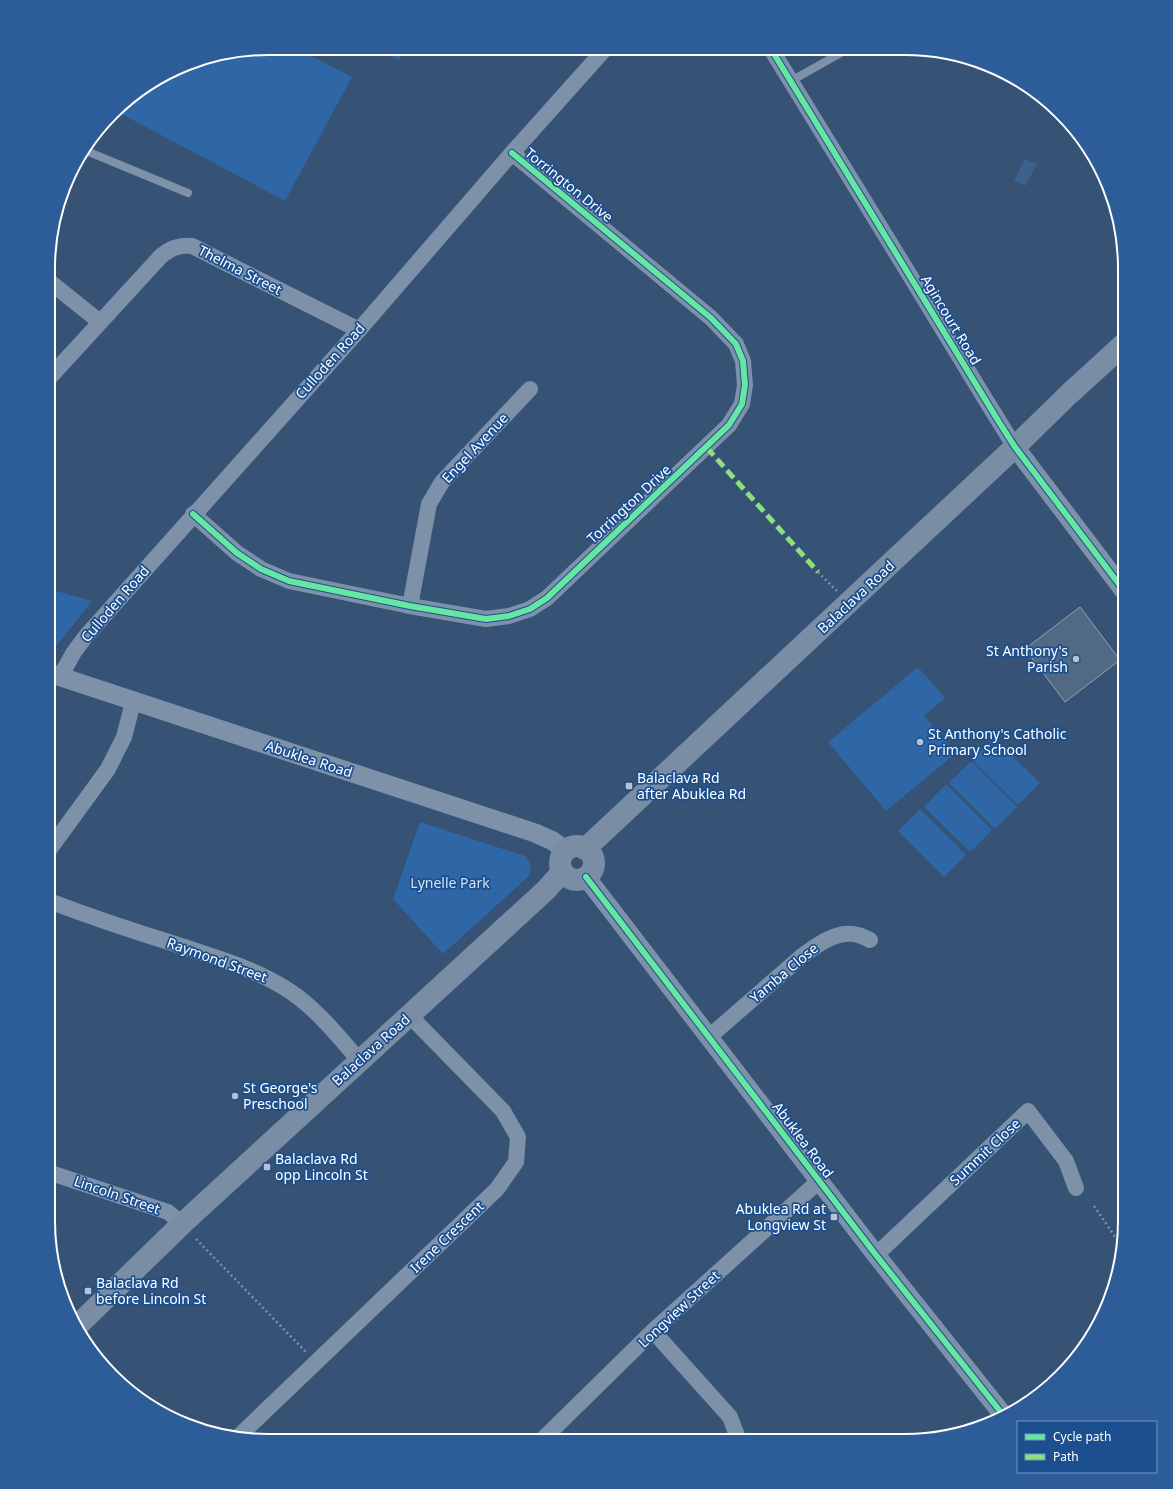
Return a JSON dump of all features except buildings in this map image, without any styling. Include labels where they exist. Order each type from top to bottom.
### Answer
[{"type":"main road","name":"Balaclava Road","points":[[575,850],[1015,447],[1068,395],[1118,349]]},
{"type":"main road","points":[[575,850],[592,857],[593,862],[590,873],[586,877],[575,880],[570,879],[562,872],[560,860],[575,850]]},
{"type":"main road","name":"Balaclava Road","points":[[81,1323],[189,1232],[359,1060],[546,890],[562,872]]},
{"type":"street","name":"Culloden Road","points":[[55,675],[86,636],[359,330],[512,153],[600,55]]},
{"type":"street","name":"Agincourt Road","points":[[775,55],[1015,447],[1118,583]]},
{"type":"street","name":"Torrington Drive","points":[[194,514],[237,553],[261,569],[289,581],[410,606],[486,619],[509,616],[530,609],[546,598],[729,425],[742,404],[745,385],[743,361],[736,344],[711,318],[512,153]]},
{"type":"street","name":"Thelma Street","points":[[55,372],[161,256],[169,250],[181,245],[192,246],[359,330]]},
{"type":"street","points":[[55,286],[100,322]]},
{"type":"street","name":"Engel Avenue","points":[[410,606],[428,504],[442,482],[530,389]]},
{"type":"street","name":"Abuklea Road","points":[[55,675],[133,702],[535,833],[575,850]]},
{"type":"street","points":[[55,842],[108,769],[124,737],[133,702]]},
{"type":"street","name":"Abuklea Road","points":[[586,877],[876,1255],[1000,1411]]},
{"type":"street","name":"Raymond Street","points":[[55,903],[103,921],[251,970],[300,999],[316,1013],[359,1060]]},
{"type":"street","name":"Yamba Close","points":[[709,1037],[802,956],[818,944],[848,934],[858,934],[870,940]]},
{"type":"street","name":"Irene Crescent","points":[[244,1433],[497,1189],[516,1162],[518,1138],[503,1111],[409,1015]]},
{"type":"street","name":"Summit Close","points":[[876,1255],[1028,1111],[1066,1161],[1076,1188]]},
{"type":"street","name":"Lincoln Street","points":[[55,1174],[168,1212],[189,1232]]},
{"type":"street","name":"Longview Street","points":[[547,1434],[654,1331],[819,1181]]},
{"type":"street","points":[[654,1331],[730,1417],[737,1434]]},
{"type":"lane","points":[[791,81],[837,55]]},
{"type":"lane","points":[[89,152],[188,193]]},
{"type":"path","points":[[818,572],[837,590]]},
{"type":"path","points":[[1094,1206],[1117,1240]]},
{"type":"path","points":[[189,1232],[316,1363]]},
{"type":"green space","points":[[254,55],[310,55],[352,77],[285,201],[121,114],[161,83],[199,66],[226,59]]},
{"type":"green space","points":[[390,55],[402,55],[399,60]]},
{"type":"green space","points":[[55,591],[92,601],[55,648]]},
{"type":"green space","points":[[918,667],[945,698],[924,716],[956,753],[886,811],[828,742]]},
{"type":"green space","points":[[994,738],[1040,783],[1018,805],[972,760]]},
{"type":"green space","points":[[971,761],[1017,807],[995,829],[949,783]]},
{"type":"green space","points":[[946,784],[992,830],[970,852],[924,807]]},
{"type":"green space","points":[[920,809],[966,855],[944,877],[898,831]]},
{"type":"green space","name":"Lynelle Park","points":[[420,822],[525,856],[531,866],[528,877],[443,954],[393,899]]},
{"type":"shaded area","points":[[1025,159],[1037,164],[1025,186],[1014,181]]},
{"type":"marked path","points":[[707,448],[818,572]]},
{"type":"cycle path","points":[[775,55],[1015,447],[1118,583]]},
{"type":"cycle path","points":[[193,514],[237,553],[261,569],[289,581],[410,606],[486,619],[509,616],[530,609],[547,598],[729,425],[742,404],[745,385],[743,361],[736,344],[711,318],[512,153]]},
{"type":"cycle path","points":[[586,877],[876,1255],[1000,1411]]},
{"type":"place","name":"St Anthony's Parish","points":[[1076,659]]},
{"type":"place","name":"St Anthony's Catholic Primary School","points":[[920,742]]},
{"type":"place","name":"Balaclava Rd after Abuklea Rd","points":[[629,786]]},
{"type":"place","name":"St George's Preschool","points":[[235,1096]]},
{"type":"place","name":"Balaclava Rd opp Lincoln St","points":[[267,1167]]},
{"type":"place","name":"Abuklea Rd at Longview St","points":[[834,1217]]},
{"type":"place","name":"Balaclava Rd before Lincoln St","points":[[88,1291]]}]
